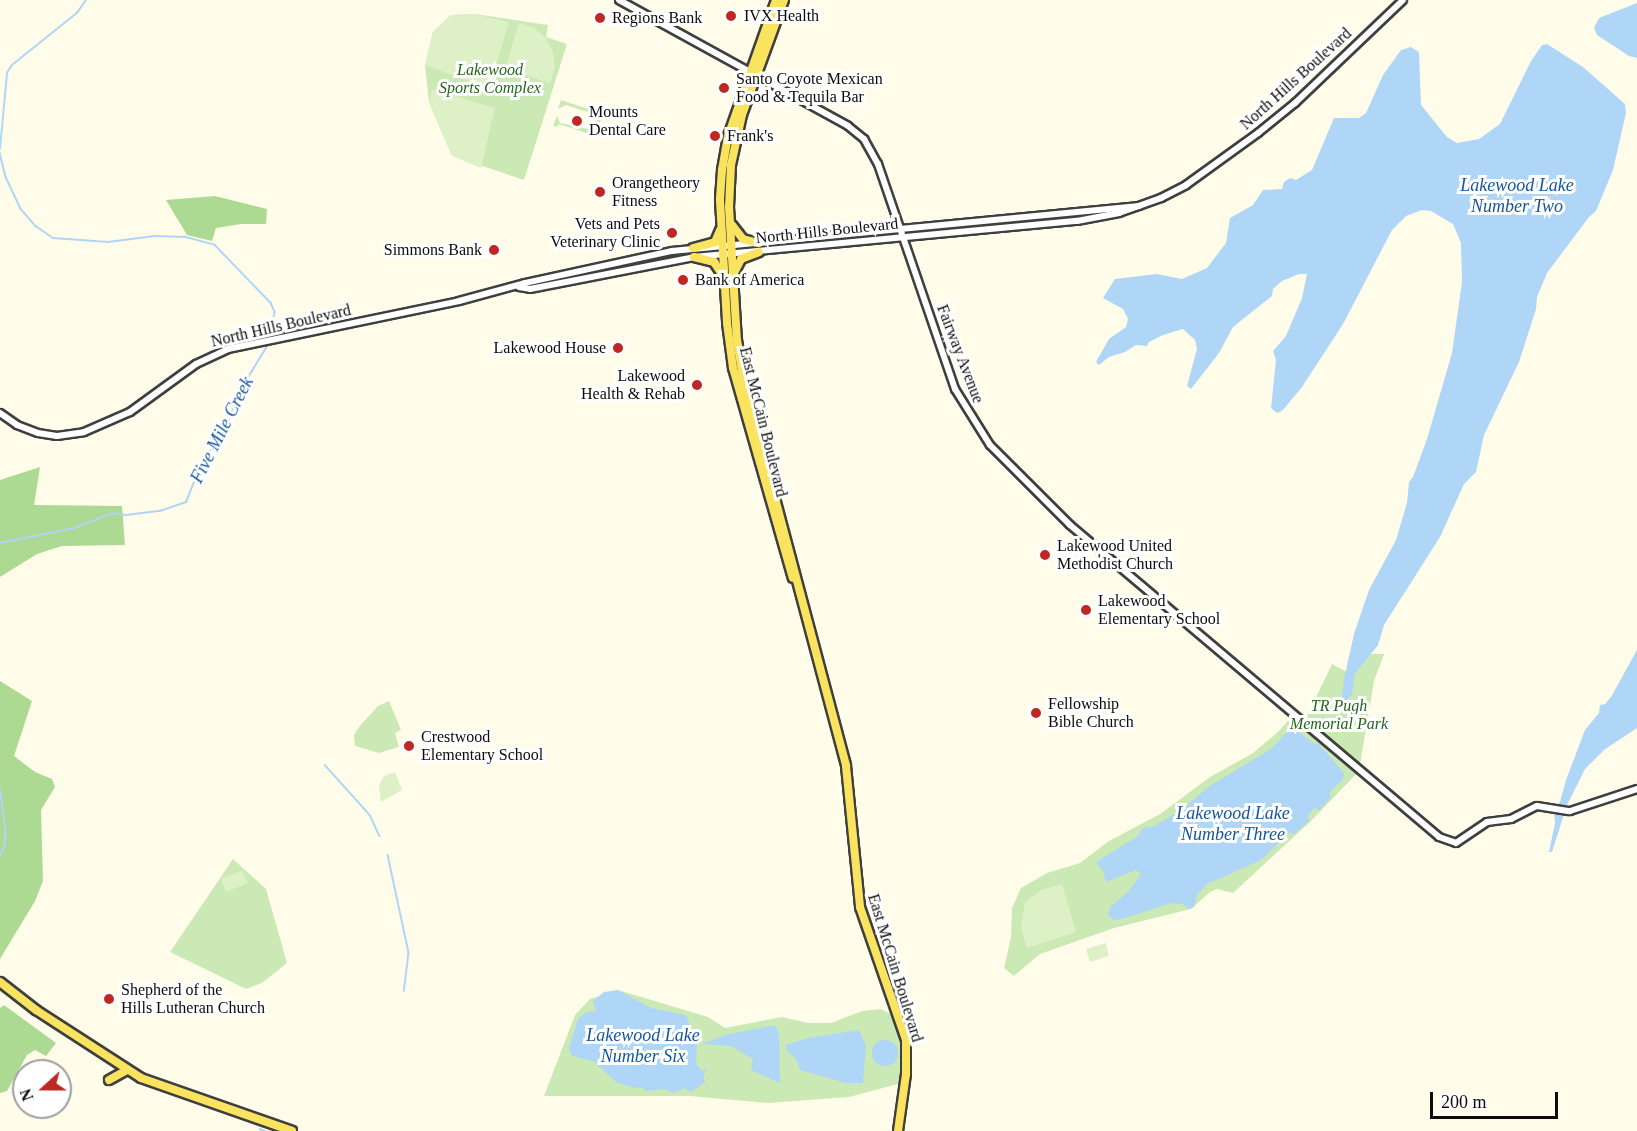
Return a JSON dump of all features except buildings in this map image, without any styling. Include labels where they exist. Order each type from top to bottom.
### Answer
[{"type":"main road","name":"East McCain Boulevard","points":[[776,0],[742,115],[731,164],[724,278],[729,340],[738,387],[787,563],[801,602]]},
{"type":"main road","name":"East McCain Boulevard","points":[[754,74],[784,0]]},
{"type":"main road","points":[[693,252],[716,241],[726,219],[739,235],[759,248],[741,259],[733,280]]},
{"type":"main road","name":"East McCain Boulevard","points":[[727,250],[733,280],[737,345],[743,378],[793,560],[801,602],[847,773],[860,907],[906,1040],[906,1074],[898,1131]]},
{"type":"main road","points":[[693,252],[714,262],[724,278]]},
{"type":"main road","points":[[0,982],[27,1004],[127,1070],[153,1083],[292,1131]]},
{"type":"main road","points":[[109,1080],[127,1070]]},
{"type":"street","name":"Fairway Avenue","points":[[619,0],[848,126],[864,139],[874,154],[955,389],[975,424],[1002,459],[1070,525],[1443,840],[1456,843],[1487,822],[1511,819],[1537,806],[1554,807],[1567,811],[1637,789]]},
{"type":"street","name":"North Hills Boulevard","points":[[0,413],[16,424],[38,433],[57,436],[84,432],[130,412],[205,358],[228,349],[519,287],[525,283],[626,260],[693,252],[1098,219],[1139,206],[1186,185],[1270,124],[1403,0]]},
{"type":"green space","name":"Lakewood Sports Complex","points":[[474,14],[548,25],[546,37],[567,44],[524,180],[452,156],[429,102],[425,65],[433,32],[451,15]]},
{"type":"green space","points":[[474,14],[509,22],[489,88],[425,65],[433,32],[451,15]]},
{"type":"green space","points":[[519,23],[533,27],[545,37],[553,52],[555,67],[550,83],[505,69]]},
{"type":"green space","points":[[432,89],[495,108],[481,168],[452,156],[429,102]]},
{"type":"green space","points":[[561,100],[603,114],[598,128],[601,135],[598,137],[559,124],[557,127],[553,126],[557,116],[560,123],[593,130],[597,115],[566,105],[558,109]]},
{"type":"green space","points":[[215,196],[267,209],[266,224],[241,224],[216,228],[212,241],[187,235],[166,200]]},
{"type":"green space","points":[[40,467],[34,505],[122,506],[125,545],[62,546],[37,554],[0,577],[0,480]]},
{"type":"green space","name":"TR Pugh Memorial Park","points":[[1371,654],[1384,654],[1374,681],[1359,771],[1311,821],[1233,893],[1217,889],[1210,892],[1191,909],[1114,928],[1040,954],[1014,976],[1004,968],[1011,937],[1012,908],[1021,888],[1047,873],[1080,863],[1109,841],[1160,814],[1210,777],[1253,753],[1278,732],[1294,714],[1304,722],[1332,664],[1345,671],[1357,671]]},
{"type":"green space","points":[[0,681],[32,701],[14,756],[35,772],[52,779],[55,787],[41,810],[43,881],[35,901],[0,959]]},
{"type":"green space","points":[[389,701],[401,730],[395,733],[399,747],[379,753],[355,746],[354,735],[358,728],[378,706]]},
{"type":"green space","points":[[395,772],[402,790],[381,802],[379,785],[384,776]]},
{"type":"green space","points":[[233,859],[266,889],[287,963],[262,983],[246,989],[170,952]]},
{"type":"green space","points":[[242,871],[248,883],[226,892],[221,879]]},
{"type":"green space","points":[[1062,884],[1076,932],[1027,948],[1021,928],[1025,902],[1041,890]]},
{"type":"green space","points":[[1106,943],[1109,956],[1090,962],[1086,949]]},
{"type":"green space","points":[[618,990],[708,1017],[725,1028],[782,1017],[808,1023],[831,1023],[862,1011],[881,1009],[899,1018],[908,1056],[898,1084],[849,1097],[768,1103],[690,1096],[544,1096],[575,1015],[590,999]]},
{"type":"green space","points":[[4,1005],[56,1043],[46,1056],[35,1050],[25,1059],[12,1059],[12,1082],[7,1091],[0,1093],[0,1008]]},
{"type":"water","points":[[1637,3],[1637,58],[1629,56],[1597,35],[1594,28],[1599,18]]},
{"type":"water","name":"Lakewood Lake Number Two","points":[[1547,44],[1583,67],[1625,104],[1626,113],[1613,170],[1596,211],[1547,273],[1537,297],[1536,309],[1519,362],[1484,435],[1476,472],[1464,484],[1440,537],[1384,625],[1378,645],[1355,674],[1352,694],[1341,706],[1344,679],[1354,634],[1369,590],[1396,540],[1407,503],[1409,482],[1427,439],[1452,353],[1462,282],[1461,243],[1453,224],[1431,211],[1422,210],[1406,216],[1392,230],[1343,324],[1302,387],[1282,411],[1277,413],[1271,408],[1276,360],[1273,351],[1286,336],[1302,298],[1307,274],[1299,274],[1282,281],[1273,289],[1272,296],[1233,327],[1219,353],[1191,389],[1187,386],[1197,349],[1195,340],[1183,329],[1163,335],[1149,342],[1147,346],[1136,345],[1125,352],[1109,357],[1099,365],[1096,362],[1109,339],[1126,327],[1128,319],[1123,309],[1103,298],[1115,279],[1157,274],[1182,279],[1207,268],[1226,243],[1230,218],[1253,205],[1263,190],[1282,189],[1284,182],[1290,178],[1296,180],[1312,170],[1334,118],[1359,118],[1366,113],[1383,75],[1401,50],[1411,47],[1419,52],[1421,105],[1447,137],[1457,143],[1479,139],[1500,124],[1531,61],[1542,45]]},
{"type":"water","points":[[1637,650],[1637,728],[1604,750],[1585,769],[1567,805],[1552,852],[1549,852],[1555,823],[1554,810],[1560,802],[1585,730],[1599,713],[1600,705],[1605,704],[1611,697]]},
{"type":"water","name":"Lakewood Lake Number Three","points":[[1292,727],[1315,744],[1318,743],[1344,773],[1343,779],[1329,793],[1331,798],[1319,810],[1315,807],[1308,816],[1309,821],[1293,835],[1290,832],[1261,860],[1207,884],[1197,895],[1194,907],[1189,909],[1183,904],[1172,903],[1118,920],[1112,919],[1108,915],[1110,907],[1129,891],[1141,874],[1136,870],[1106,882],[1103,871],[1096,862],[1138,836],[1143,828],[1154,826],[1180,811],[1211,785],[1271,749]]},
{"type":"water","name":"Lakewood Lake Number Six","points":[[618,990],[651,1008],[686,1015],[697,1044],[696,1064],[702,1071],[707,1069],[703,1077],[705,1082],[691,1092],[684,1088],[673,1093],[665,1089],[645,1091],[643,1087],[635,1088],[616,1082],[593,1061],[572,1056],[569,1048],[578,1019],[585,1013],[596,1011],[593,1001],[604,992]]},
{"type":"water","points":[[775,1025],[779,1033],[780,1083],[751,1070],[753,1059],[731,1046],[702,1044],[725,1035]]},
{"type":"water","points":[[859,1030],[866,1046],[863,1083],[846,1083],[800,1070],[796,1059],[786,1050],[786,1045],[808,1038]]},
{"type":"water","points":[[885,1040],[894,1044],[898,1053],[894,1062],[885,1066],[876,1062],[872,1053],[876,1044]]},
{"type":"waterway","name":"Five Mile Creek","points":[[0,149],[7,73],[12,65],[77,13],[86,0]]},
{"type":"waterway","name":"Five Mile Creek","points":[[0,153],[6,177],[21,209],[36,226],[53,238],[108,242],[155,236],[186,237],[215,245],[271,303],[275,312],[271,338]]},
{"type":"waterway","name":"Five Mile Creek","points":[[0,543],[75,528],[112,513],[126,515],[160,511],[186,502],[203,460],[226,430],[238,394],[269,343]]},
{"type":"waterway","points":[[325,765],[370,815],[380,836]]},
{"type":"waterway","name":"Five Mile Creek","points":[[0,787],[6,829],[5,846],[0,857]]},
{"type":"waterway","points":[[388,855],[409,953],[404,991]]},
{"type":"waterway","points":[[260,1129],[265,1131]]},
{"type":"place","name":"IVX Health","points":[[731,16]]},
{"type":"place","name":"Regions Bank","points":[[600,18]]},
{"type":"place","name":"Santo Coyote Mexican Food & Tequila Bar","points":[[724,88]]},
{"type":"place","name":"Mounts Dental Care","points":[[577,121]]},
{"type":"place","name":"Frank's","points":[[715,136]]},
{"type":"place","name":"Orangetheory Fitness","points":[[600,192]]},
{"type":"place","name":"Vets and Pets Veterinary Clinic","points":[[672,233]]},
{"type":"place","name":"Simmons Bank","points":[[494,250]]},
{"type":"place","name":"Bank of America","points":[[683,280]]},
{"type":"place","name":"Lakewood House","points":[[618,348]]},
{"type":"place","name":"Lakewood Health & Rehab","points":[[697,385]]},
{"type":"place","name":"Lakewood United Methodist Church","points":[[1045,555]]},
{"type":"place","name":"Lakewood Elementary School","points":[[1086,610]]},
{"type":"place","name":"Fellowship Bible Church","points":[[1036,713]]},
{"type":"place","name":"Crestwood Elementary School","points":[[409,746]]},
{"type":"place","name":"Shepherd of the Hills Lutheran Church","points":[[109,999]]}]
